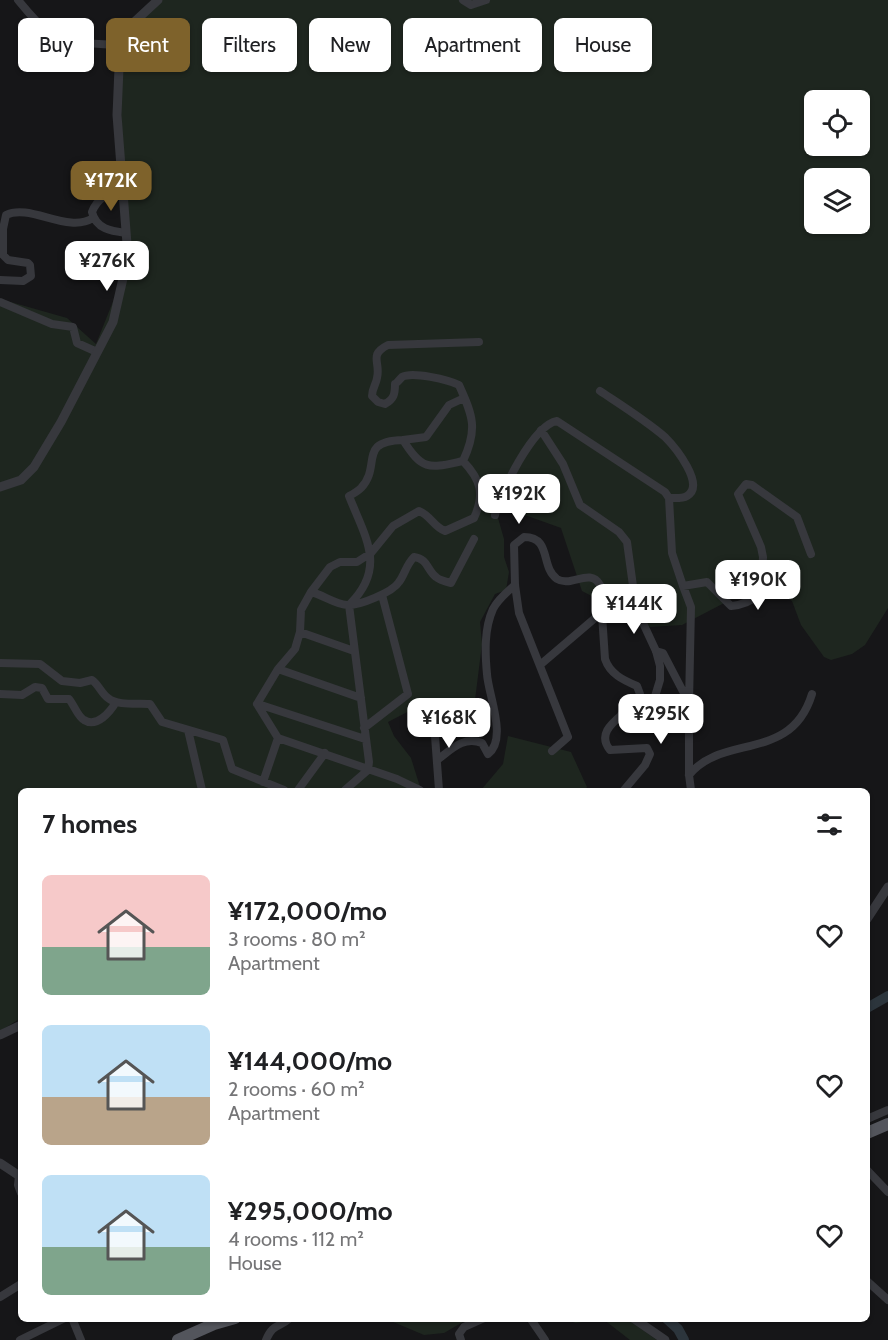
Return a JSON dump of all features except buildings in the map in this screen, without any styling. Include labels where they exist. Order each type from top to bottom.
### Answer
[{"type":"main road","points":[[870,1131],[888,1124]]},
{"type":"main road","points":[[177,1340],[221,1322]]},
{"type":"street","points":[[18,0],[35,20],[56,37],[70,41],[106,44]]},
{"type":"street","points":[[139,18],[158,0]]},
{"type":"street","points":[[463,0],[471,5],[486,0]]},
{"type":"street","points":[[0,487],[21,480],[34,467],[61,422],[113,322],[117,309],[124,274],[126,233],[117,115],[119,72]]},
{"type":"street","points":[[122,188],[104,196],[92,212],[93,218],[109,231],[126,233]]},
{"type":"street","points":[[0,280],[23,281],[31,276],[28,263],[8,260],[3,255],[3,229],[6,214],[22,212],[78,222],[93,218]]},
{"type":"street","points":[[0,302],[52,324],[73,327],[77,343],[97,352]]},
{"type":"street","points":[[463,461],[470,446],[473,424],[459,386],[452,382],[410,375],[403,376],[395,384],[395,394],[391,401],[385,404],[378,402],[372,396],[372,389],[378,378],[376,356],[380,349],[388,345],[479,342]]},
{"type":"street","points":[[600,391],[665,438],[691,474],[694,484],[690,494],[685,497],[669,498]]},
{"type":"street","points":[[347,788],[368,770],[369,762],[349,605],[368,579],[371,553],[349,496],[361,488],[369,475],[372,455],[377,446],[387,440],[426,437],[449,405],[464,398]]},
{"type":"street","points":[[495,515],[499,500],[510,478],[541,430],[550,422],[557,421],[665,492],[669,498],[672,553],[691,607],[689,703],[691,788]]},
{"type":"street","points":[[541,430],[563,464],[580,505],[624,536],[627,542],[636,608],[656,651],[660,666],[660,680],[653,703],[629,717],[621,716]]},
{"type":"street","points":[[403,440],[419,461],[433,468],[463,461]]},
{"type":"street","points":[[257,704],[278,669],[295,649],[300,632],[301,610],[330,567],[340,562],[357,562],[371,553],[393,526],[419,511],[439,529],[445,531],[474,518],[480,484],[474,472],[463,461]]},
{"type":"street","points":[[683,586],[707,582],[731,606],[742,605],[761,592],[761,547],[738,494],[746,484],[752,485],[797,517],[811,554]]},
{"type":"street","points":[[552,751],[568,737],[519,613],[515,585],[514,545],[524,537],[532,537],[542,546],[556,579],[564,582],[587,577],[597,580],[600,585],[604,659],[608,667],[620,679],[637,686],[640,694],[637,702],[606,730],[606,742],[608,748],[615,751],[647,748],[650,754],[645,765],[626,788]]},
{"type":"street","points":[[311,592],[349,605],[382,595],[392,590],[399,582],[408,563],[414,558],[421,558],[436,578],[451,583],[474,539]]},
{"type":"street","points":[[437,760],[461,742],[468,740],[482,743],[488,754],[495,747],[497,728],[487,676],[485,641],[493,609],[501,597],[515,585]]},
{"type":"street","points":[[364,728],[408,694],[382,595]]},
{"type":"street","points":[[540,665],[601,613]]},
{"type":"street","points":[[300,632],[354,651]]},
{"type":"street","points":[[656,651],[663,653],[689,703]]},
{"type":"street","points":[[0,663],[40,664],[62,681],[80,683],[92,680],[109,699],[116,702],[150,704],[162,722],[223,740],[232,769],[279,788]]},
{"type":"street","points":[[278,669],[361,698]]},
{"type":"street","points":[[0,694],[22,695],[35,687],[42,688],[48,699],[69,699],[76,707],[81,719],[86,722],[96,722],[109,713],[116,702]]},
{"type":"street","points":[[689,775],[702,763],[790,731],[800,722],[812,694]]},
{"type":"street","points":[[257,704],[365,739]]},
{"type":"street","points":[[257,704],[278,738],[397,779],[416,788]]},
{"type":"street","points":[[433,709],[439,788]]},
{"type":"street","points":[[188,730],[202,788]]},
{"type":"street","points":[[263,782],[278,738]]},
{"type":"street","points":[[299,788],[325,753]]},
{"type":"street","points":[[870,914],[888,887]]},
{"type":"street","points":[[0,1035],[18,1026]]},
{"type":"street","points":[[870,1118],[888,1110]]},
{"type":"street","points":[[0,1163],[18,1176]]},
{"type":"street","points":[[870,1173],[888,1192]]},
{"type":"street","points":[[870,1284],[888,1300]]},
{"type":"street","points":[[0,1297],[18,1286]]},
{"type":"street","points":[[20,1340],[57,1322]]},
{"type":"street","points":[[74,1322],[81,1340]]},
{"type":"street","points":[[266,1340],[270,1330],[283,1322]]},
{"type":"street","points":[[460,1340],[459,1334],[464,1327],[475,1322]]},
{"type":"street","points":[[533,1322],[545,1340]]},
{"type":"street","points":[[639,1322],[666,1340]]},
{"type":"shaded area","points":[[159,0],[473,0],[477,3],[481,0],[888,0],[888,608],[865,645],[852,654],[831,660],[824,657],[801,625],[792,601],[770,588],[753,588],[682,625],[650,627],[623,618],[605,603],[582,591],[561,528],[494,504],[504,539],[504,557],[509,572],[506,590],[495,594],[480,622],[482,644],[475,700],[417,707],[388,722],[394,736],[411,758],[420,788],[18,788],[18,1020],[0,1031],[0,299],[67,318],[96,344],[124,274],[120,72],[190,72],[190,18],[143,18]]},
{"type":"shaded area","points":[[508,736],[571,752],[587,787],[483,788],[503,764]]},
{"type":"shaded area","points":[[393,1322],[463,1322],[444,1333],[424,1335]]},
{"type":"shaded area","points":[[607,1322],[631,1322],[657,1340],[630,1340]]},
{"type":"waterway","points":[[870,1006],[888,996]]},
{"type":"waterway","points":[[670,1322],[678,1329],[684,1340]]}]
